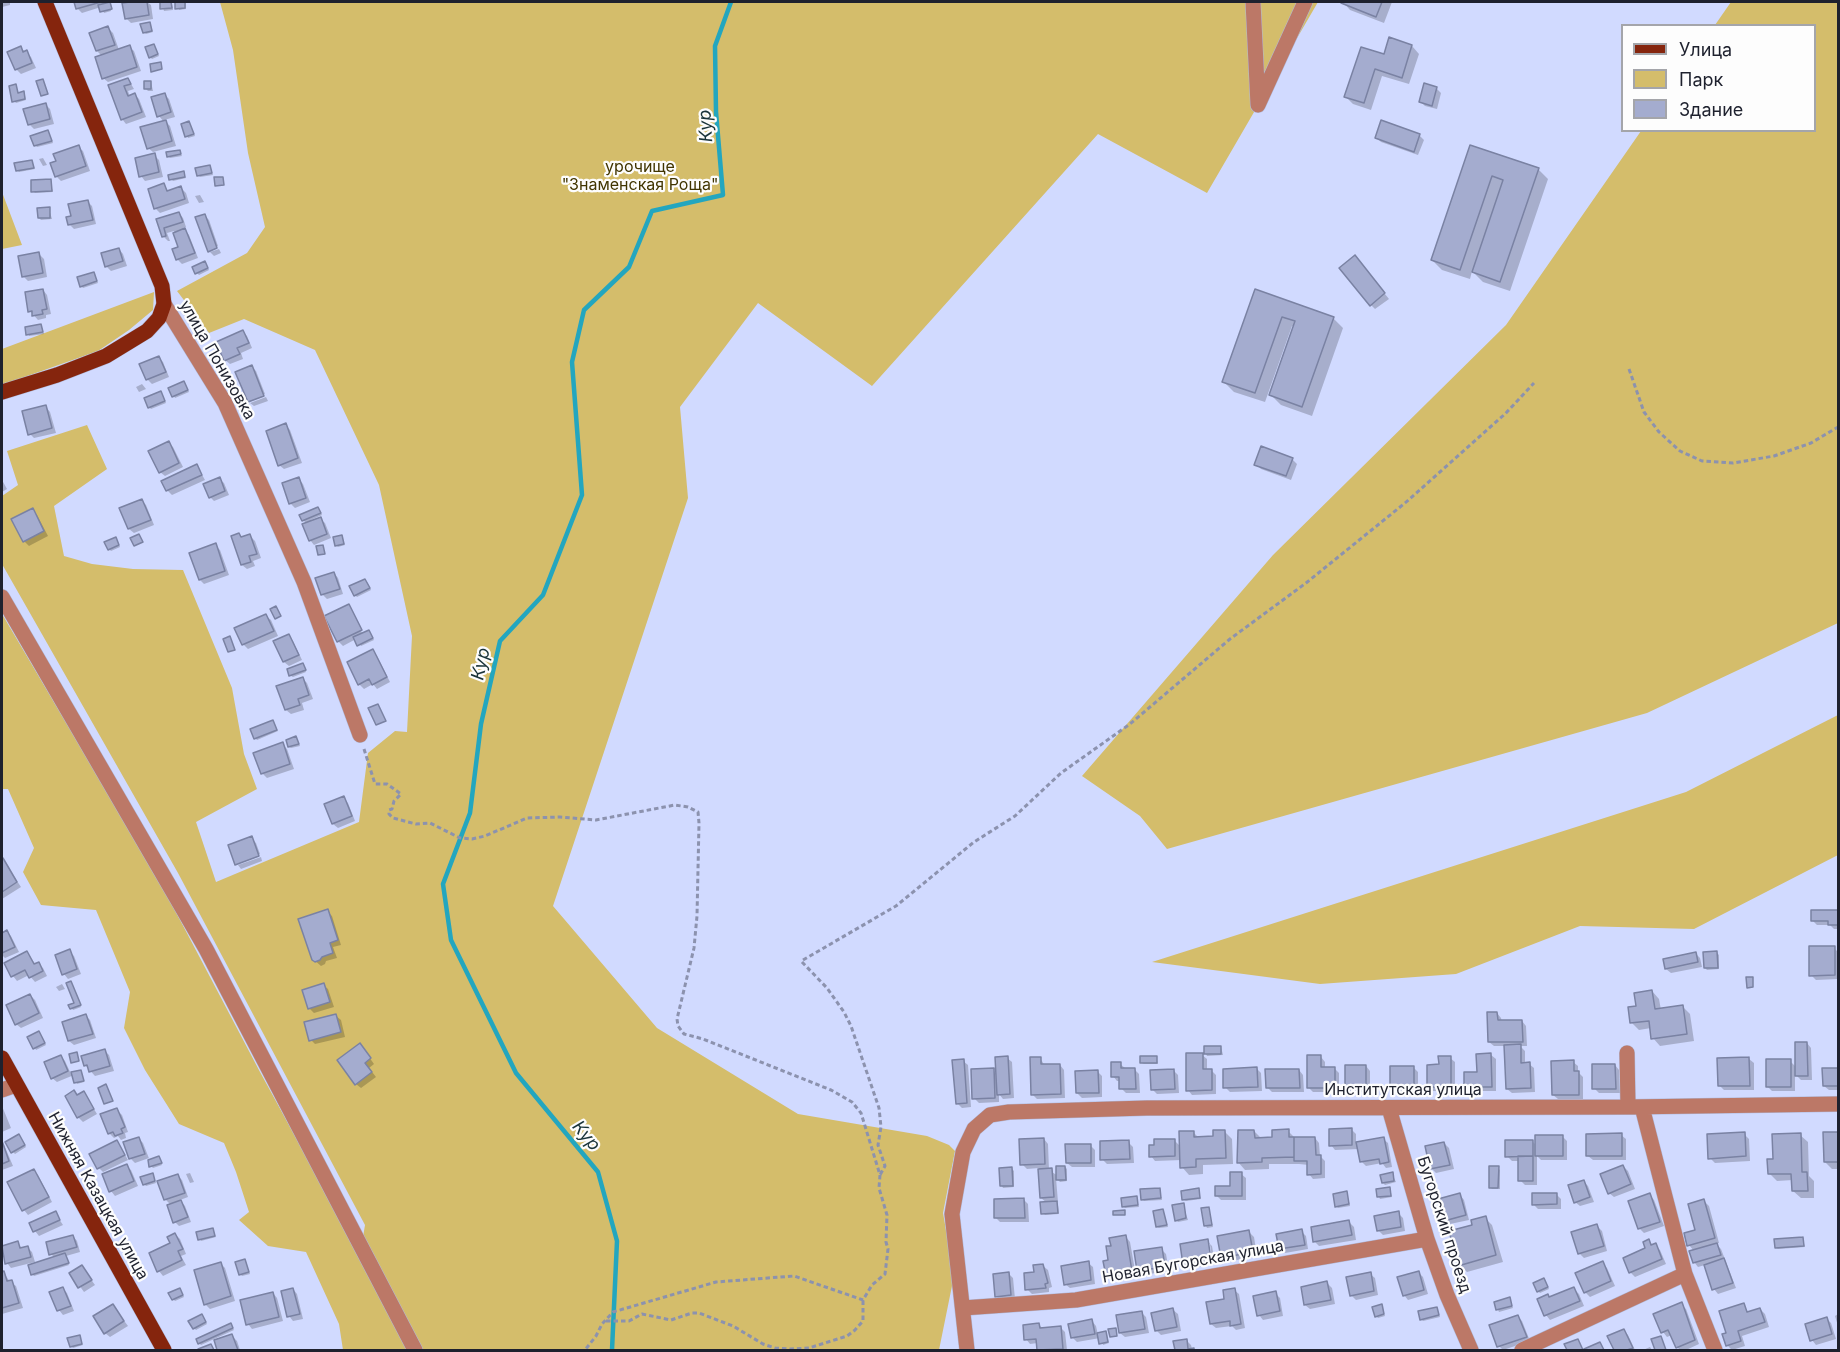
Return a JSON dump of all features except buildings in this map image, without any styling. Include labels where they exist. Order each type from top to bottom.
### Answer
[{"type":"main road","name":"улица Понизовка","points":[[45,2],[162,286],[164,304]]},
{"type":"main road","points":[[2,392],[57,375],[106,356],[147,331],[159,318],[164,304]]},
{"type":"main road","name":"Нижняя Казацкая улица","points":[[2,1058],[9,1088],[164,1350]]},
{"type":"street","points":[[1253,2],[1258,105],[1305,2]]},
{"type":"street","name":"улица Понизовка","points":[[164,304],[225,403],[304,582],[360,735]]},
{"type":"street","points":[[2,597],[206,949],[415,1350]]},
{"type":"street","points":[[1627,1053],[1635,1107],[1685,1274],[1715,1350]]},
{"type":"street","name":"Институтская улица","points":[[963,1308],[952,1214],[963,1152],[974,1129],[990,1115],[1009,1112],[1147,1108],[1635,1107],[1839,1104]]},
{"type":"street","name":"Бугорский проезд","points":[[1389,1108],[1427,1239],[1447,1295],[1471,1350]]},
{"type":"street","name":"Новая Бугорская улица","points":[[963,1308],[1076,1300],[1427,1239]]},
{"type":"street","points":[[1522,1350],[1685,1274]]},
{"type":"street","points":[[963,1308],[967,1348]]},
{"type":"path","points":[[1629,369],[1644,412],[1659,432],[1680,451],[1702,461],[1733,463],[1774,456],[1811,443],[1839,427]]},
{"type":"path","points":[[880,1175],[885,1166],[878,1145],[881,1127],[879,1108],[854,1033],[836,1000],[803,961],[896,906],[974,842],[1015,816],[1061,772],[1130,724],[1230,639],[1306,583],[1405,503],[1505,414],[1534,383]]},
{"type":"path","points":[[360,735],[375,784],[387,784],[401,794],[394,801],[389,814],[393,818],[416,824],[430,823],[460,838],[472,839],[485,836],[528,818],[560,817],[596,820],[675,805],[688,807],[698,812],[697,916],[694,948],[677,1019],[678,1026],[684,1034],[703,1039],[831,1090],[852,1101],[861,1113],[880,1175],[879,1188],[887,1215],[888,1262],[885,1274],[872,1285],[863,1300],[863,1321],[847,1336],[809,1348],[791,1349],[775,1348],[763,1344],[733,1326],[699,1313],[671,1320],[642,1314],[629,1321],[605,1321]]},
{"type":"path","points":[[585,1350],[613,1312],[717,1282],[794,1276],[863,1300]]},
{"type":"green space","name":"урочище \"Знаменская Роща\"","points":[[220,2],[1318,2],[1207,193],[1098,134],[872,386],[758,303],[680,407],[688,498],[553,906],[657,1028],[798,1114],[927,1136],[949,1145],[955,1151],[943,1213],[954,1276],[939,1350],[343,1350],[339,1324],[306,1252],[268,1246],[239,1220],[249,1212],[224,1143],[179,1124],[145,1070],[124,1028],[130,992],[96,910],[41,905],[23,872],[34,848],[8,789],[2,789],[2,614],[159,880],[360,1255],[365,1225],[178,873],[2,564],[2,496],[18,485],[7,451],[87,425],[107,469],[54,506],[64,556],[92,564],[133,569],[183,570],[232,688],[244,754],[257,789],[196,822],[216,882],[359,822],[368,753],[395,731],[407,732],[412,636],[379,485],[315,350],[244,319],[209,333],[177,291],[247,253],[265,227],[248,153],[233,50]]},
{"type":"green space","points":[[1731,2],[1838,2],[1838,623],[1647,713],[1167,849],[1140,816],[1082,776],[1273,555],[1506,325],[1640,132],[1816,132],[1816,24],[1716,24]]},
{"type":"green space","points":[[2,192],[22,245],[2,249]]},
{"type":"green space","points":[[154,292],[153,310],[98,351],[2,385],[2,349]]},
{"type":"green space","points":[[1838,715],[1838,855],[1694,929],[1580,926],[1456,974],[1320,984],[1152,962],[1686,792]]},
{"type":"waterway","name":"Кур","points":[[612,1350],[617,1241],[598,1172],[516,1073],[451,940],[443,884],[470,813],[481,724],[500,641],[543,595],[582,495],[572,362],[584,310],[629,267],[652,211],[723,195],[716,112],[715,46],[731,2]]}]
